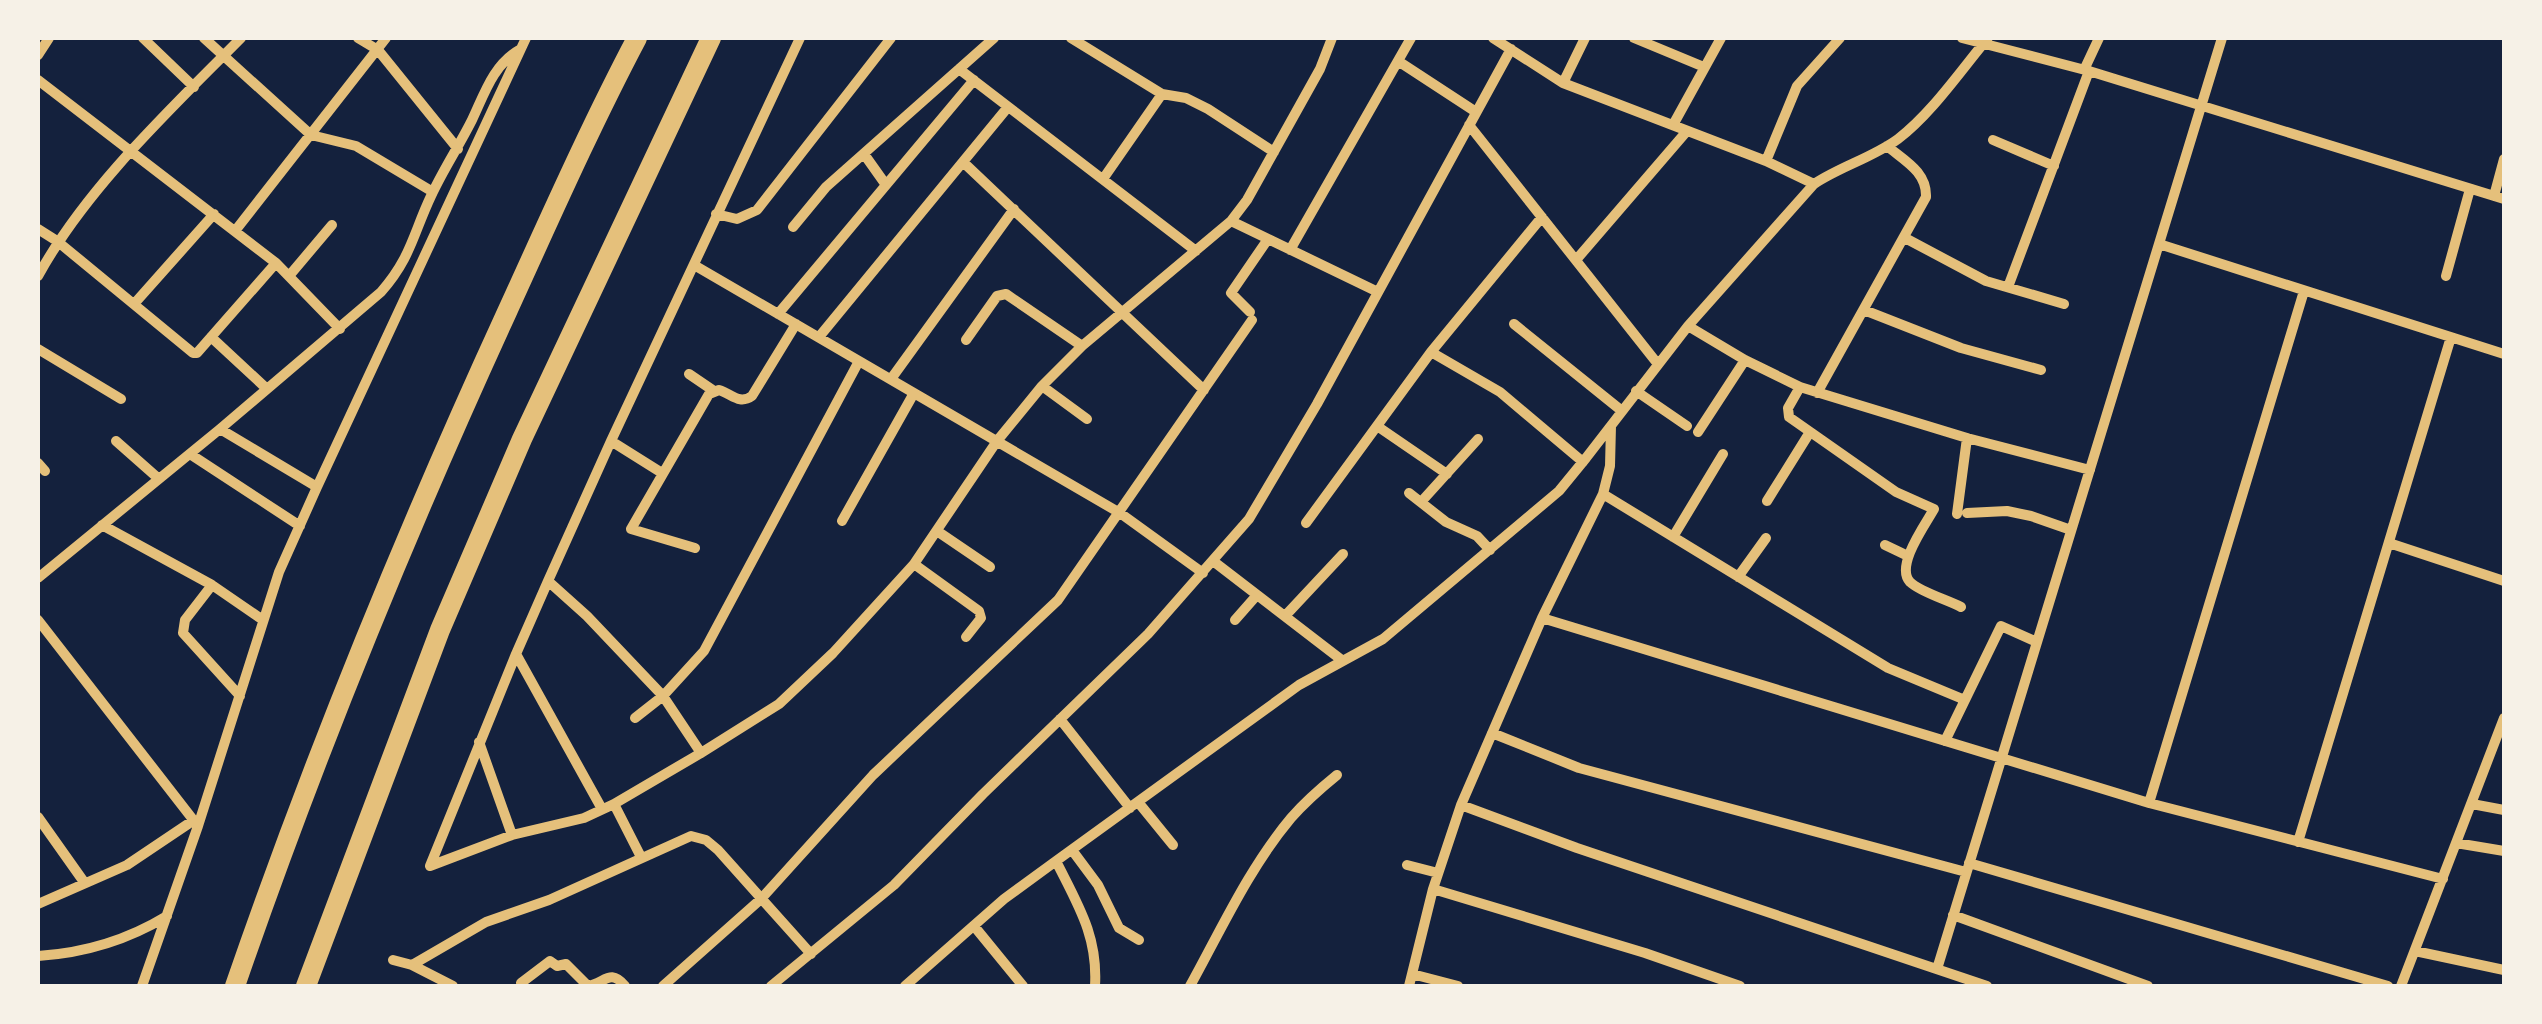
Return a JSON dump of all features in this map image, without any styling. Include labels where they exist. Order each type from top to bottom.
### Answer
[{"type":"highway","points":[[236,986],[304,796],[394,569],[533,254],[599,110],[637,38]]},
{"type":"highway","points":[[306,986],[440,630],[530,421],[710,38]]},
{"type":"street","points":[[38,55],[49,38]]},
{"type":"street","points":[[143,38],[194,86]]},
{"type":"street","points":[[204,38],[310,135],[356,146],[433,192]]},
{"type":"street","points":[[38,276],[56,241],[86,202],[240,38]]},
{"type":"street","points":[[358,38],[378,50],[458,149]]},
{"type":"street","points":[[235,230],[386,38]]},
{"type":"street","points":[[142,986],[280,572],[526,38]]},
{"type":"street","points":[[800,38],[610,441],[516,654],[430,866],[512,835],[584,818],[614,804],[779,704],[833,653],[914,564],[997,441],[1042,386],[1082,346],[1232,221],[1320,68],[1332,38]]},
{"type":"street","points":[[716,214],[737,219],[757,210],[890,38]]},
{"type":"street","points":[[793,226],[826,187],[994,38]]},
{"type":"street","points":[[1071,38],[1162,94],[1186,98],[1208,109],[1274,152]]},
{"type":"street","points":[[1290,250],[1411,38]]},
{"type":"street","points":[[1493,38],[1564,83],[1766,161],[1814,184]]},
{"type":"street","points":[[1564,83],[1585,38]]},
{"type":"street","points":[[1634,38],[1704,68]]},
{"type":"street","points":[[1673,125],[1720,38]]},
{"type":"street","points":[[1766,161],[1805,74],[1840,38]]},
{"type":"street","points":[[1962,38],[1986,40],[2499,198],[2504,160]]},
{"type":"street","points":[[2008,287],[2100,38]]},
{"type":"street","points":[[1937,969],[2222,38]]},
{"type":"street","points":[[905,986],[1004,899],[1056,861],[1300,684],[1383,639],[1559,490],[1657,363],[1814,184],[1887,146],[1920,120],[1986,40]]},
{"type":"street","points":[[772,986],[894,884],[1148,634],[1249,519],[1317,404],[1511,49]]},
{"type":"street","points":[[38,578],[340,329],[396,276],[433,192],[499,67],[519,50]]},
{"type":"street","points":[[1398,61],[1476,112]]},
{"type":"street","points":[[959,69],[1196,252]]},
{"type":"street","points":[[38,80],[276,263],[340,329]]},
{"type":"street","points":[[778,314],[974,80]]},
{"type":"street","points":[[1103,179],[1162,94]]},
{"type":"street","points":[[818,337],[1008,107]]},
{"type":"street","points":[[1469,125],[1657,363]]},
{"type":"street","points":[[1576,260],[1687,131]]},
{"type":"street","points":[[1994,140],[2054,166]]},
{"type":"street","points":[[1817,392],[1926,197],[1923,177],[1887,146]]},
{"type":"street","points":[[864,154],[886,185]]},
{"type":"street","points":[[963,162],[1204,390]]},
{"type":"street","points":[[2446,276],[2470,189]]},
{"type":"street","points":[[891,379],[1014,209]]},
{"type":"street","points":[[134,304],[214,214]]},
{"type":"street","points":[[1306,523],[1431,352],[1542,217]]},
{"type":"street","points":[[1232,221],[1378,292]]},
{"type":"street","points":[[288,276],[332,225]]},
{"type":"street","points":[[38,229],[192,353],[197,353],[276,263]]},
{"type":"street","points":[[1905,238],[1986,280],[2064,304]]},
{"type":"street","points":[[664,986],[761,899],[873,775],[1058,600],[1251,316],[1231,292],[1268,239]]},
{"type":"street","points":[[2159,244],[2504,354]]},
{"type":"street","points":[[694,265],[1120,513],[1203,573]]},
{"type":"street","points":[[2149,803],[2304,290]]},
{"type":"street","points":[[966,340],[997,296],[1006,294],[1082,346]]},
{"type":"street","points":[[1864,310],[1962,348],[2042,370]]},
{"type":"street","points":[[689,374],[714,391],[746,400],[796,324]]},
{"type":"street","points":[[1514,324],[1622,411]]},
{"type":"street","points":[[1688,326],[1800,387],[1967,438],[2090,470]]},
{"type":"street","points":[[211,337],[267,389]]},
{"type":"street","points":[[2298,842],[2451,337]]},
{"type":"street","points":[[38,349],[121,399]]},
{"type":"street","points":[[1431,352],[1500,392],[1583,462]]},
{"type":"street","points":[[635,718],[664,696],[704,651],[859,360]]},
{"type":"street","points":[[1636,391],[1693,429],[1746,360]]},
{"type":"street","points":[[1042,386],[1088,419]]},
{"type":"street","points":[[1800,387],[1789,417],[1896,492],[1934,509],[1908,556],[1905,574],[1910,582],[1961,607]]},
{"type":"street","points":[[695,548],[630,528],[706,398],[714,391]]},
{"type":"street","points":[[842,522],[914,393]]},
{"type":"street","points":[[1458,986],[1410,980],[1433,890],[1461,805],[1542,618],[1603,494],[1610,466],[1612,425]]},
{"type":"street","points":[[1377,426],[1446,474]]},
{"type":"street","points":[[220,429],[317,487]]},
{"type":"street","points":[[1767,502],[1810,432]]},
{"type":"street","points":[[1967,438],[1962,514],[2006,511],[2072,530]]},
{"type":"street","points":[[1421,502],[1478,439]]},
{"type":"street","points":[[610,441],[662,473]]},
{"type":"street","points":[[116,442],[159,479]]},
{"type":"street","points":[[190,454],[300,526]]},
{"type":"street","points":[[1674,537],[1724,454]]},
{"type":"street","points":[[1410,494],[1446,522],[1477,536],[1490,550]]},
{"type":"street","points":[[1603,494],[1888,668],[1965,700]]},
{"type":"street","points":[[102,524],[212,586],[263,620]]},
{"type":"street","points":[[937,532],[990,567]]},
{"type":"street","points":[[1738,577],[1766,538]]},
{"type":"street","points":[[2389,543],[2504,581]]},
{"type":"street","points":[[1885,545],[1908,556]]},
{"type":"street","points":[[1284,616],[1344,554]]},
{"type":"street","points":[[1213,562],[1343,661]]},
{"type":"street","points":[[914,564],[979,611],[981,618],[966,638]]},
{"type":"street","points":[[548,581],[664,696],[701,753]]},
{"type":"street","points":[[212,586],[186,620],[184,634],[240,696]]},
{"type":"street","points":[[1235,620],[1258,595]]},
{"type":"street","points":[[1542,618],[2149,803],[2443,879]]},
{"type":"street","points":[[38,620],[196,823]]},
{"type":"street","points":[[1946,741],[2001,626],[2037,642]]},
{"type":"street","points":[[516,654],[602,809]]},
{"type":"street","points":[[2401,986],[2502,732],[2504,718]]},
{"type":"street","points":[[1060,719],[1173,845]]},
{"type":"street","points":[[1492,733],[1580,768],[1968,867],[2388,986]]},
{"type":"street","points":[[479,742],[512,835]]},
{"type":"street","points":[[1193,986],[1259,862],[1294,815],[1337,775]]},
{"type":"street","points":[[614,804],[641,857]]},
{"type":"street","points":[[2472,804],[2504,810]]},
{"type":"street","points":[[1461,805],[1987,986]]},
{"type":"street","points":[[38,817],[84,882]]},
{"type":"street","points":[[38,904],[127,866],[196,823]]},
{"type":"street","points":[[412,966],[486,922],[549,900],[690,836],[706,840],[811,954]]},
{"type":"street","points":[[2456,844],[2504,852]]},
{"type":"street","points":[[1072,850],[1098,885],[1120,928],[1139,940]]},
{"type":"street","points":[[1056,861],[1087,922],[1096,962],[1095,986]]},
{"type":"street","points":[[1407,865],[1438,874]]},
{"type":"street","points":[[1433,890],[1645,953],[1740,986]]},
{"type":"street","points":[[38,956],[112,944],[167,916]]},
{"type":"street","points":[[1953,916],[2148,986]]},
{"type":"street","points":[[974,926],[1024,986]]},
{"type":"street","points":[[2415,951],[2504,970]]},
{"type":"street","points":[[393,960],[453,986]]},
{"type":"street","points":[[520,983],[550,961],[557,966],[566,964],[588,986],[612,976],[625,986]]}]
